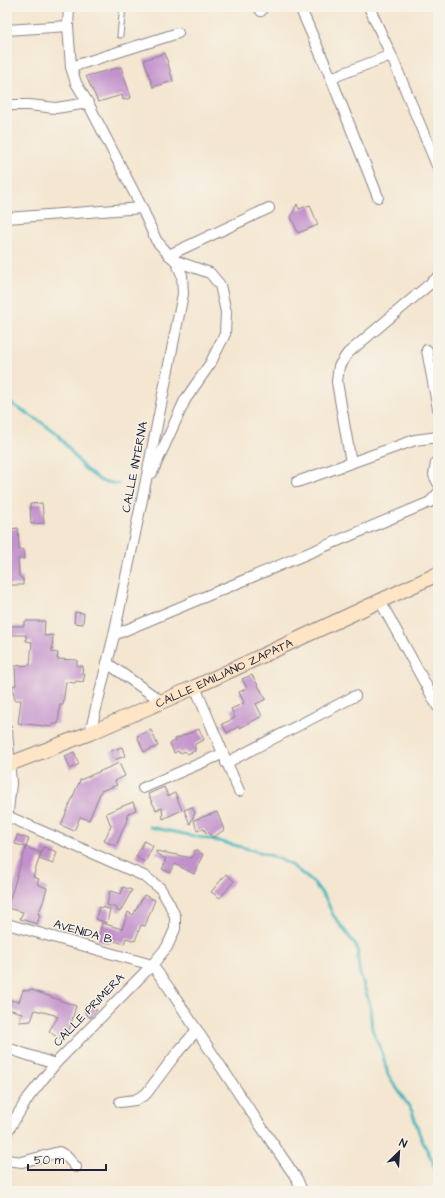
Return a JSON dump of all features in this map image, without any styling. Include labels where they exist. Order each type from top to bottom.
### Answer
[{"type":"main road","name":"CALLE EMILIANO ZAPATA","points":[[8,765],[90,733],[195,687],[438,574]]},
{"type":"street","points":[[70,7],[68,26],[71,67],[76,83],[88,103],[142,208],[156,240],[173,258],[210,273],[220,285],[226,312],[225,334],[210,364],[185,400],[144,490]]},
{"type":"street","points":[[300,7],[331,78],[378,197]]},
{"type":"street","points":[[369,7],[391,55],[438,168]]},
{"type":"street","points":[[7,30],[68,26]]},
{"type":"street","points":[[71,67],[178,33]]},
{"type":"street","points":[[331,78],[391,55]]},
{"type":"street","points":[[7,105],[29,105],[56,108],[88,103]]},
{"type":"street","points":[[7,218],[142,208]]},
{"type":"street","points":[[173,258],[269,208]]},
{"type":"street","name":"CALLE INTERNA","points":[[90,733],[114,636],[183,294],[182,275],[173,258]]},
{"type":"street","points":[[351,463],[337,382],[339,366],[348,354],[438,277]]},
{"type":"street","points":[[427,350],[438,409]]},
{"type":"street","points":[[297,482],[415,440],[438,436]]},
{"type":"street","points":[[438,461],[436,463],[434,475],[438,483]]},
{"type":"street","points":[[114,636],[430,502],[438,494]]},
{"type":"street","points":[[380,601],[438,707]]},
{"type":"street","points":[[107,663],[161,702]]},
{"type":"street","points":[[195,687],[239,791]]},
{"type":"street","points":[[143,788],[224,758],[354,696]]},
{"type":"street","points":[[7,730],[8,765],[11,784],[7,818]]},
{"type":"street","name":"CALLE PRIMERA","points":[[7,818],[144,876],[160,888],[170,903],[175,916],[175,929],[167,947],[152,965],[55,1064],[28,1098],[7,1132]]},
{"type":"street","name":"AVENIDA B","points":[[7,924],[152,965]]},
{"type":"street","points":[[152,965],[170,988],[297,1178],[302,1191]]},
{"type":"street","points":[[120,1102],[136,1100],[146,1094],[176,1054],[198,1030]]},
{"type":"street","points":[[7,1048],[55,1064]]},
{"type":"street","points":[[7,1160],[22,1162],[59,1152],[66,1156],[76,1167]]},
{"type":"lane","points":[[120,35],[123,7]]},
{"type":"building","points":[[165,53],[173,81],[153,87],[144,60]]},
{"type":"building","points":[[121,67],[131,98],[123,100],[122,95],[98,102],[86,76]]},
{"type":"building","points":[[297,204],[299,209],[310,205],[318,225],[298,233],[291,217]]},
{"type":"building","points":[[42,503],[44,523],[31,524],[30,504]]},
{"type":"building","points":[[18,528],[19,550],[23,549],[24,559],[18,559],[19,576],[23,579],[23,585],[7,585],[9,529]]},
{"type":"building","points":[[75,612],[84,613],[83,624],[74,623]]},
{"type":"building","points":[[45,621],[44,636],[53,635],[52,652],[58,653],[57,659],[77,660],[77,666],[83,666],[82,674],[85,674],[83,682],[66,682],[63,705],[60,705],[58,724],[52,724],[52,727],[18,723],[21,700],[15,700],[12,686],[16,685],[15,666],[30,665],[32,642],[26,641],[26,635],[7,635],[7,626],[24,626],[24,622]]},
{"type":"building","points":[[252,675],[266,699],[256,704],[262,716],[227,733],[222,724],[235,718],[231,709],[244,703],[239,692],[247,688],[242,679]]},
{"type":"building","points":[[199,729],[204,740],[195,744],[195,751],[187,754],[185,751],[179,753],[178,751],[174,753],[170,743],[176,741],[175,739]]},
{"type":"building","points":[[151,730],[158,746],[144,752],[137,736]]},
{"type":"building","points":[[122,747],[125,756],[114,760],[111,751]]},
{"type":"building","points":[[74,752],[79,764],[70,769],[65,756]]},
{"type":"building","points":[[119,763],[125,776],[115,781],[117,785],[101,791],[89,820],[80,817],[74,831],[61,825],[80,780]]},
{"type":"building","points":[[164,787],[168,796],[175,793],[182,810],[163,819],[162,808],[156,810],[148,794]]},
{"type":"building","points":[[133,802],[136,810],[127,814],[128,818],[116,846],[104,841],[111,826],[106,813]]},
{"type":"building","points":[[192,807],[195,813],[190,824],[184,810]]},
{"type":"building","points":[[217,812],[224,830],[212,838],[204,829],[197,831],[194,820]]},
{"type":"building","points":[[17,835],[29,839],[26,847],[15,844]]},
{"type":"building","points":[[144,841],[153,846],[145,862],[136,857]]},
{"type":"building","points":[[26,847],[41,853],[33,877],[39,879],[37,884],[47,888],[38,914],[40,915],[37,924],[20,919],[23,912],[7,908]]},
{"type":"building","points":[[43,847],[57,852],[53,864],[39,859]]},
{"type":"building","points":[[195,850],[203,854],[194,874],[175,864],[170,873],[162,869],[166,859],[156,853],[156,851],[192,858]]},
{"type":"building","points":[[226,874],[234,881],[220,898],[211,892]]},
{"type":"building","points":[[123,887],[132,890],[120,912],[116,910],[117,908],[107,905],[110,891],[121,894]]},
{"type":"building","points":[[144,895],[155,900],[145,926],[141,925],[135,941],[126,938],[124,944],[112,940],[111,943],[98,940],[102,923],[122,929],[128,912],[133,915]]},
{"type":"building","points":[[99,907],[110,909],[107,923],[96,919]]},
{"type":"building","points":[[29,989],[76,1006],[69,1031],[63,1038],[61,1036],[59,1039],[49,1031],[58,1017],[55,1015],[35,1010],[31,1021],[19,1022],[22,1013],[8,1009],[11,1000],[19,1002],[23,990],[29,991]]},
{"type":"building","points":[[88,1006],[97,1010],[90,1018],[85,1013]]},
{"type":"waterway","points":[[7,401],[41,422],[58,435],[84,468],[101,481],[118,484]]},
{"type":"waterway","points":[[150,827],[218,841],[272,856],[290,864],[314,883],[326,899],[333,915],[357,947],[359,970],[370,1005],[372,1029],[382,1052],[388,1075],[412,1111],[421,1138],[432,1160],[438,1180]]}]
